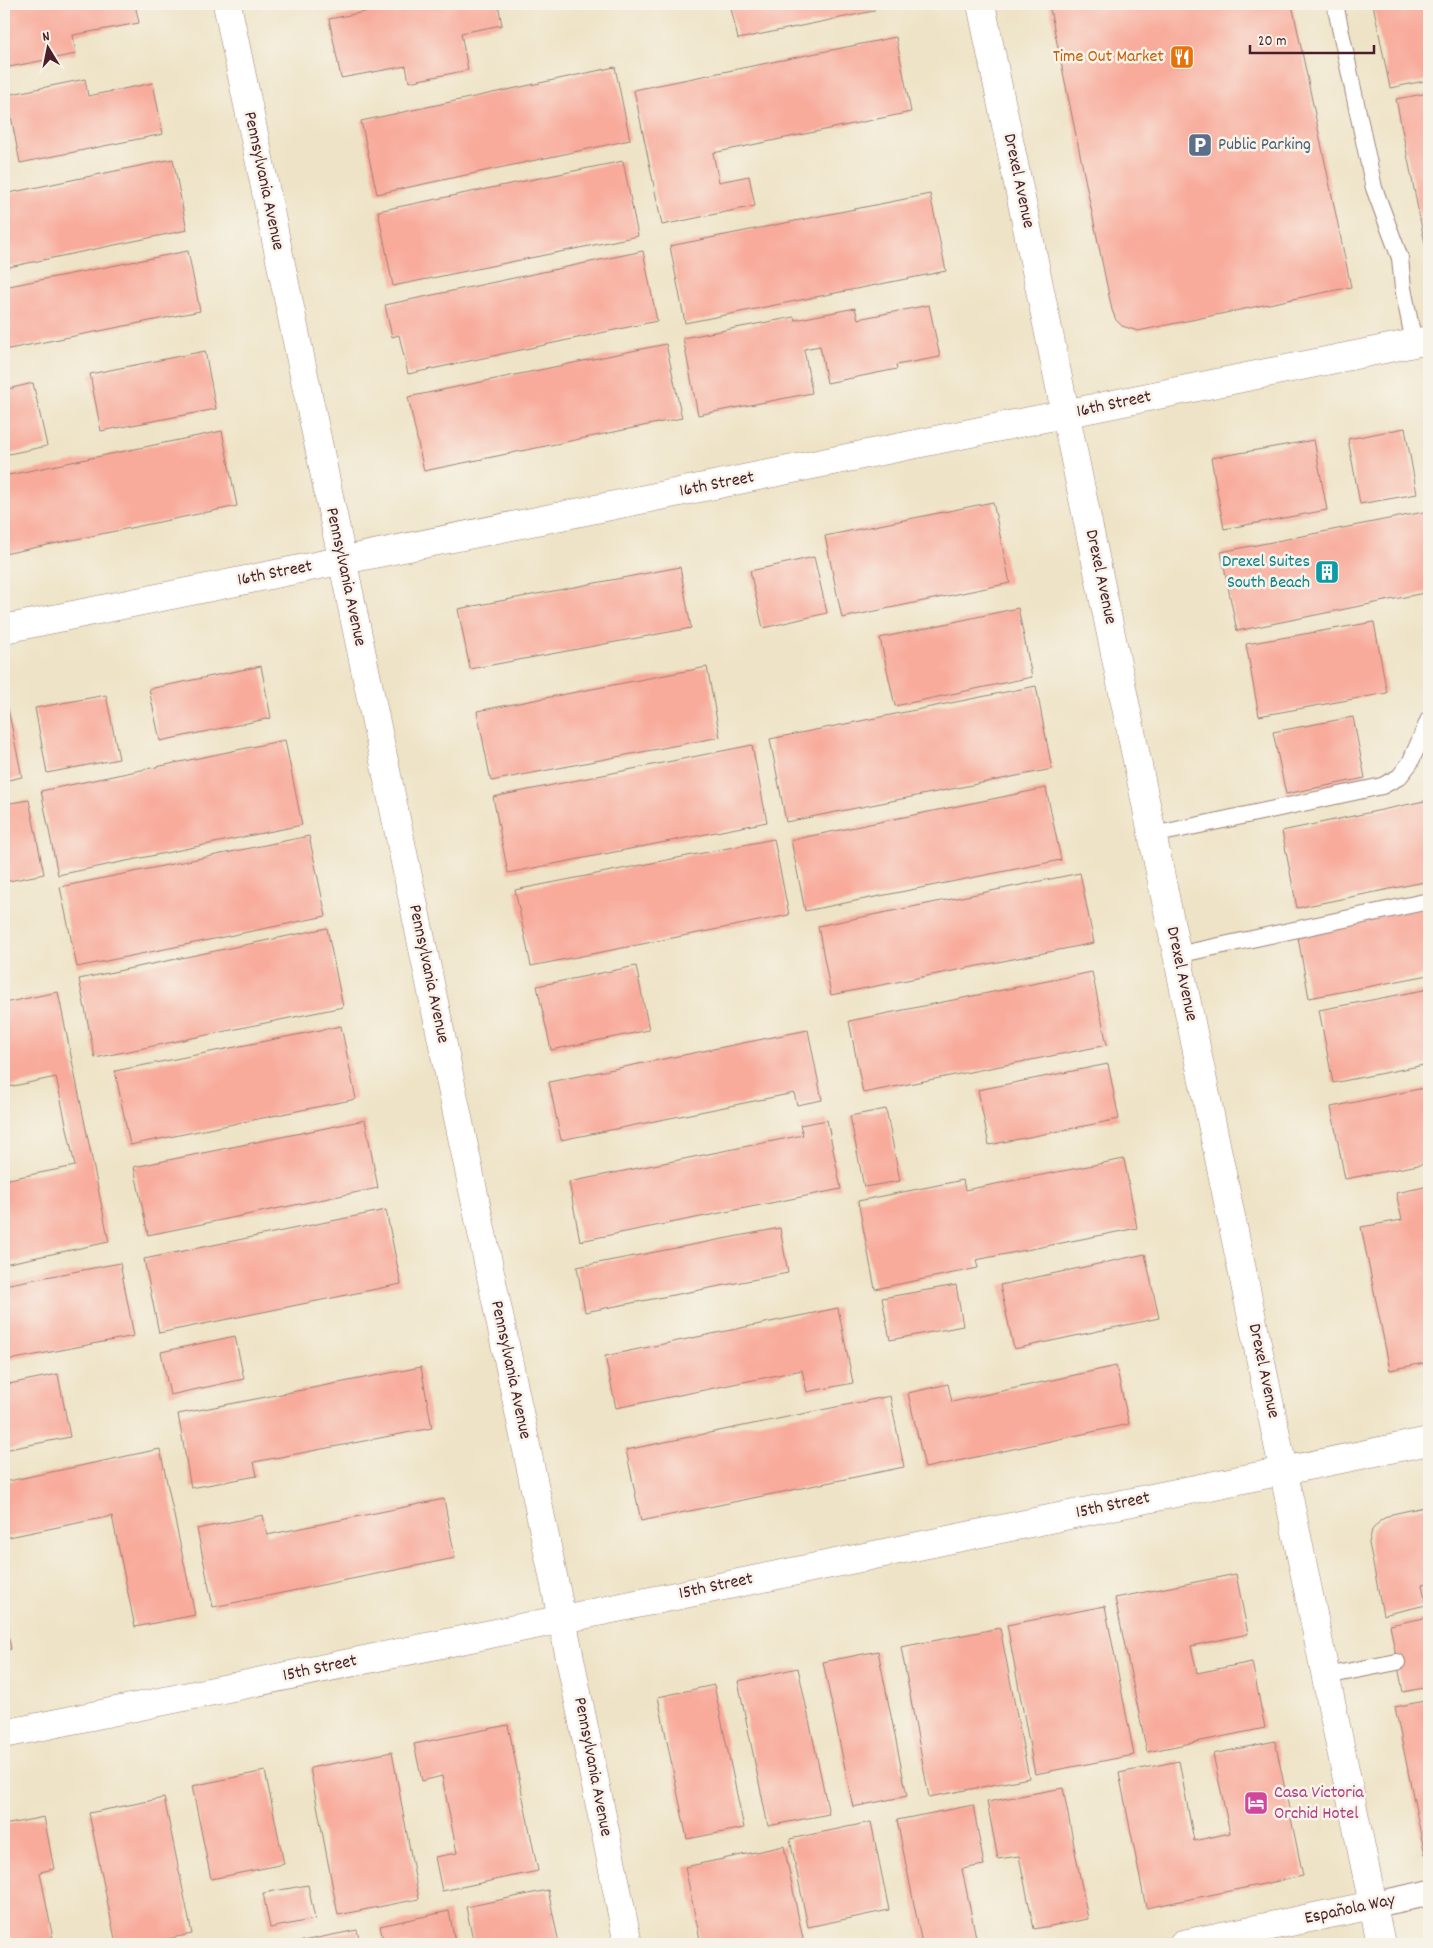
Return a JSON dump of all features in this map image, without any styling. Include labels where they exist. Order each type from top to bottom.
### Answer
[{"type":"street","name":"Pennsylvania Avenue","points":[[227,4],[628,1944]]},
{"type":"street","name":"Drexel Avenue","points":[[981,4],[1381,1944]]},
{"type":"street","name":"16th Street","points":[[4,629],[1066,415],[1421,341]]},
{"type":"street","name":"15th Street","points":[[4,1734],[1429,1441]]},
{"type":"street","name":"Española Way","points":[[1183,1944],[1429,1893]]},
{"type":"lane","points":[[1335,4],[1374,188],[1400,258],[1403,288],[1421,341]]},
{"type":"lane","points":[[1153,835],[1382,786],[1399,777],[1410,763],[1429,719]]},
{"type":"lane","points":[[1177,955],[1429,902]]},
{"type":"lane","points":[[1326,1676],[1397,1662]]},
{"type":"building","points":[[4,4],[135,4],[139,23],[73,35],[76,54],[4,68]]},
{"type":"building","points":[[405,4],[498,4],[502,25],[461,33],[468,70],[409,82],[406,66],[341,78],[329,19]]},
{"type":"building","points":[[730,4],[873,4],[874,11],[738,39]]},
{"type":"building","name":"Public Parking","points":[[1049,4],[1292,4],[1351,287],[1138,331],[1122,326],[1116,320],[1112,310]]},
{"type":"building","points":[[1373,4],[1429,4],[1429,80],[1390,88]]},
{"type":"building","points":[[896,37],[911,112],[713,153],[719,182],[749,176],[755,206],[662,225],[634,90]]},
{"type":"building","points":[[615,67],[630,140],[377,194],[361,121]]},
{"type":"building","points":[[85,79],[88,96],[153,83],[163,134],[20,163],[7,95]]},
{"type":"building","points":[[1429,93],[1429,259],[1428,259],[1396,99]]},
{"type":"building","points":[[173,159],[187,230],[4,268],[4,194]]},
{"type":"building","points":[[623,161],[638,236],[393,286],[378,211]]},
{"type":"building","points":[[930,194],[946,271],[685,323],[670,246]]},
{"type":"building","points":[[188,251],[200,311],[4,350],[4,287]]},
{"type":"building","points":[[643,251],[657,321],[408,374],[399,335],[392,337],[385,305]]},
{"type":"building","points":[[929,305],[940,357],[896,365],[897,369],[827,383],[820,346],[804,349],[812,393],[698,415],[683,338],[794,317],[795,320],[855,308],[858,319]]},
{"type":"building","points":[[666,344],[682,418],[424,471],[408,397]]},
{"type":"building","points":[[205,351],[216,409],[101,431],[90,374]]},
{"type":"building","points":[[33,383],[47,446],[4,455],[4,390]]},
{"type":"building","points":[[1405,428],[1417,494],[1360,504],[1348,439]]},
{"type":"building","points":[[222,431],[237,506],[4,554],[4,476]]},
{"type":"building","points":[[1314,440],[1327,510],[1224,529],[1211,458]]},
{"type":"building","points":[[993,502],[1010,583],[842,618],[825,536]]},
{"type":"building","name":"Drexel Suites South Beach","points":[[1429,511],[1429,592],[1237,631],[1221,552]]},
{"type":"building","points":[[814,557],[827,613],[763,628],[750,571]]},
{"type":"building","points":[[680,567],[691,628],[470,669],[458,609]]},
{"type":"building","points":[[1018,608],[1032,677],[895,706],[880,638]]},
{"type":"building","points":[[1374,622],[1387,693],[1259,716],[1246,644]]},
{"type":"building","points":[[261,666],[271,718],[160,741],[149,689]]},
{"type":"building","points":[[707,667],[720,737],[491,781],[477,711]]},
{"type":"building","points":[[1036,686],[1052,769],[786,822],[770,739]]},
{"type":"building","points":[[106,695],[119,759],[47,773],[35,708]]},
{"type":"building","points":[[6,699],[22,777],[4,781],[4,700]]},
{"type":"building","points":[[1353,717],[1365,778],[1286,794],[1273,732]]},
{"type":"building","points":[[285,740],[302,825],[58,875],[41,791]]},
{"type":"building","points":[[752,745],[767,822],[508,873],[493,797]]},
{"type":"building","points":[[1046,788],[1061,860],[805,911],[791,840]]},
{"type":"building","points":[[29,800],[44,874],[4,882],[4,804]]},
{"type":"building","points":[[1429,800],[1429,881],[1297,908],[1282,831]]},
{"type":"building","points":[[309,836],[326,916],[77,967],[60,887]]},
{"type":"building","points":[[774,839],[789,915],[531,966],[515,890]]},
{"type":"building","points":[[1080,873],[1094,943],[831,995],[818,926]]},
{"type":"building","points":[[1428,907],[1429,975],[1309,998],[1297,932]]},
{"type":"building","points":[[327,928],[343,1007],[95,1058],[79,979]]},
{"type":"building","points":[[636,966],[649,1030],[551,1050],[537,986]]},
{"type":"building","points":[[1092,972],[1107,1045],[863,1093],[849,1021]]},
{"type":"building","points":[[1429,989],[1429,1064],[1333,1083],[1319,1010]]},
{"type":"building","points":[[58,992],[109,1242],[4,1264],[4,1180],[75,1166],[56,1077],[4,1088],[4,1003]]},
{"type":"building","points":[[341,1026],[356,1099],[130,1145],[115,1071]]},
{"type":"building","points":[[808,1030],[822,1100],[797,1105],[794,1093],[561,1140],[549,1082]]},
{"type":"building","points":[[1108,1064],[1119,1119],[989,1145],[978,1090]]},
{"type":"building","points":[[1429,1087],[1429,1163],[1345,1179],[1331,1107]]},
{"type":"building","points":[[886,1109],[900,1181],[864,1187],[850,1116]]},
{"type":"building","points":[[365,1120],[378,1188],[148,1235],[134,1167]]},
{"type":"building","points":[[827,1120],[841,1189],[580,1241],[569,1182],[803,1135],[800,1125]]},
{"type":"building","points":[[1124,1159],[1137,1228],[976,1260],[978,1268],[875,1289],[858,1201],[963,1180],[965,1190]]},
{"type":"building","points":[[1429,1186],[1429,1362],[1390,1370],[1361,1227],[1402,1220],[1396,1193]]},
{"type":"building","points":[[386,1210],[401,1284],[159,1333],[144,1259]]},
{"type":"building","points":[[780,1228],[788,1273],[585,1312],[577,1267]]},
{"type":"building","points":[[1145,1254],[1159,1318],[1014,1349],[1000,1285]]},
{"type":"building","points":[[120,1263],[134,1336],[4,1361],[4,1285]]},
{"type":"building","points":[[956,1285],[963,1326],[890,1340],[882,1298]]},
{"type":"building","points":[[838,1308],[853,1383],[807,1392],[802,1370],[616,1408],[605,1356]]},
{"type":"building","points":[[235,1336],[244,1379],[170,1395],[161,1352]]},
{"type":"building","points":[[1116,1366],[1129,1424],[925,1468],[908,1393],[948,1384],[952,1402]]},
{"type":"building","points":[[421,1367],[432,1428],[254,1462],[257,1476],[191,1488],[178,1414]]},
{"type":"building","points":[[58,1374],[70,1437],[4,1450],[4,1385]]},
{"type":"building","points":[[890,1396],[904,1467],[641,1521],[626,1450]]},
{"type":"building","points":[[160,1449],[195,1615],[135,1627],[112,1516],[4,1538],[4,1482]]},
{"type":"building","points":[[444,1499],[455,1558],[213,1607],[197,1529],[263,1515],[267,1535]]},
{"type":"building","points":[[1429,1506],[1429,1583],[1422,1584],[1426,1605],[1383,1615],[1369,1543],[1372,1530],[1381,1520],[1392,1514]]},
{"type":"building","points":[[1236,1574],[1248,1634],[1191,1646],[1197,1673],[1252,1662],[1265,1728],[1147,1752],[1115,1598]]},
{"type":"building","points":[[1105,1606],[1134,1755],[1035,1774],[1007,1625]]},
{"type":"building","points":[[1429,1617],[1429,1687],[1403,1692],[1390,1625]]},
{"type":"building","points":[[4,1621],[11,1649],[4,1651]]},
{"type":"building","points":[[1000,1628],[1029,1778],[929,1797],[901,1647]]},
{"type":"building","points":[[878,1651],[907,1796],[853,1807],[823,1662]]},
{"type":"building","points":[[798,1668],[829,1814],[768,1826],[738,1681]]},
{"type":"building","points":[[714,1685],[744,1828],[687,1839],[658,1697]]},
{"type":"building","points":[[1429,1700],[1429,1854],[1425,1855],[1395,1707]]},
{"type":"building","points":[[508,1725],[538,1871],[442,1891],[435,1857],[457,1853],[442,1776],[422,1781],[414,1744]]},
{"type":"building","name":"Casa Victoria Orchid Hotel","points":[[1275,1741],[1303,1876],[1146,1908],[1119,1773],[1179,1761],[1194,1841],[1230,1833],[1213,1754]]},
{"type":"building","points":[[392,1752],[419,1899],[338,1915],[310,1768]]},
{"type":"building","points":[[265,1771],[284,1864],[211,1879],[192,1786]]},
{"type":"building","points":[[1063,1788],[1088,1919],[1034,1929],[1019,1856],[998,1859],[987,1802]]},
{"type":"building","points":[[164,1798],[192,1934],[140,1944],[116,1944],[89,1813]]},
{"type":"building","points":[[973,1805],[984,1865],[962,1869],[977,1942],[966,1944],[922,1944],[897,1820]]},
{"type":"building","points":[[44,1817],[54,1869],[40,1872],[54,1944],[4,1944],[4,1825]]},
{"type":"building","points":[[871,1822],[889,1910],[808,1927],[790,1839]]},
{"type":"building","points":[[784,1846],[804,1944],[701,1944],[685,1867]]},
{"type":"building","points":[[308,1885],[315,1919],[270,1928],[263,1893]]},
{"type":"building","points":[[548,1890],[559,1944],[474,1944],[466,1907]]},
{"type":"building","points":[[449,1911],[455,1942],[441,1944],[384,1944],[380,1926]]},
{"type":"building","points":[[357,1930],[360,1944],[293,1943]]},
{"type":"place","name":"Time Out Market","points":[[1182,57]]},
{"type":"place","name":"Public Parking","points":[[1200,145]]},
{"type":"place","name":"Drexel Suites South Beach","points":[[1327,572]]},
{"type":"place","name":"Casa Victoria Orchid Hotel","points":[[1256,1803]]}]
